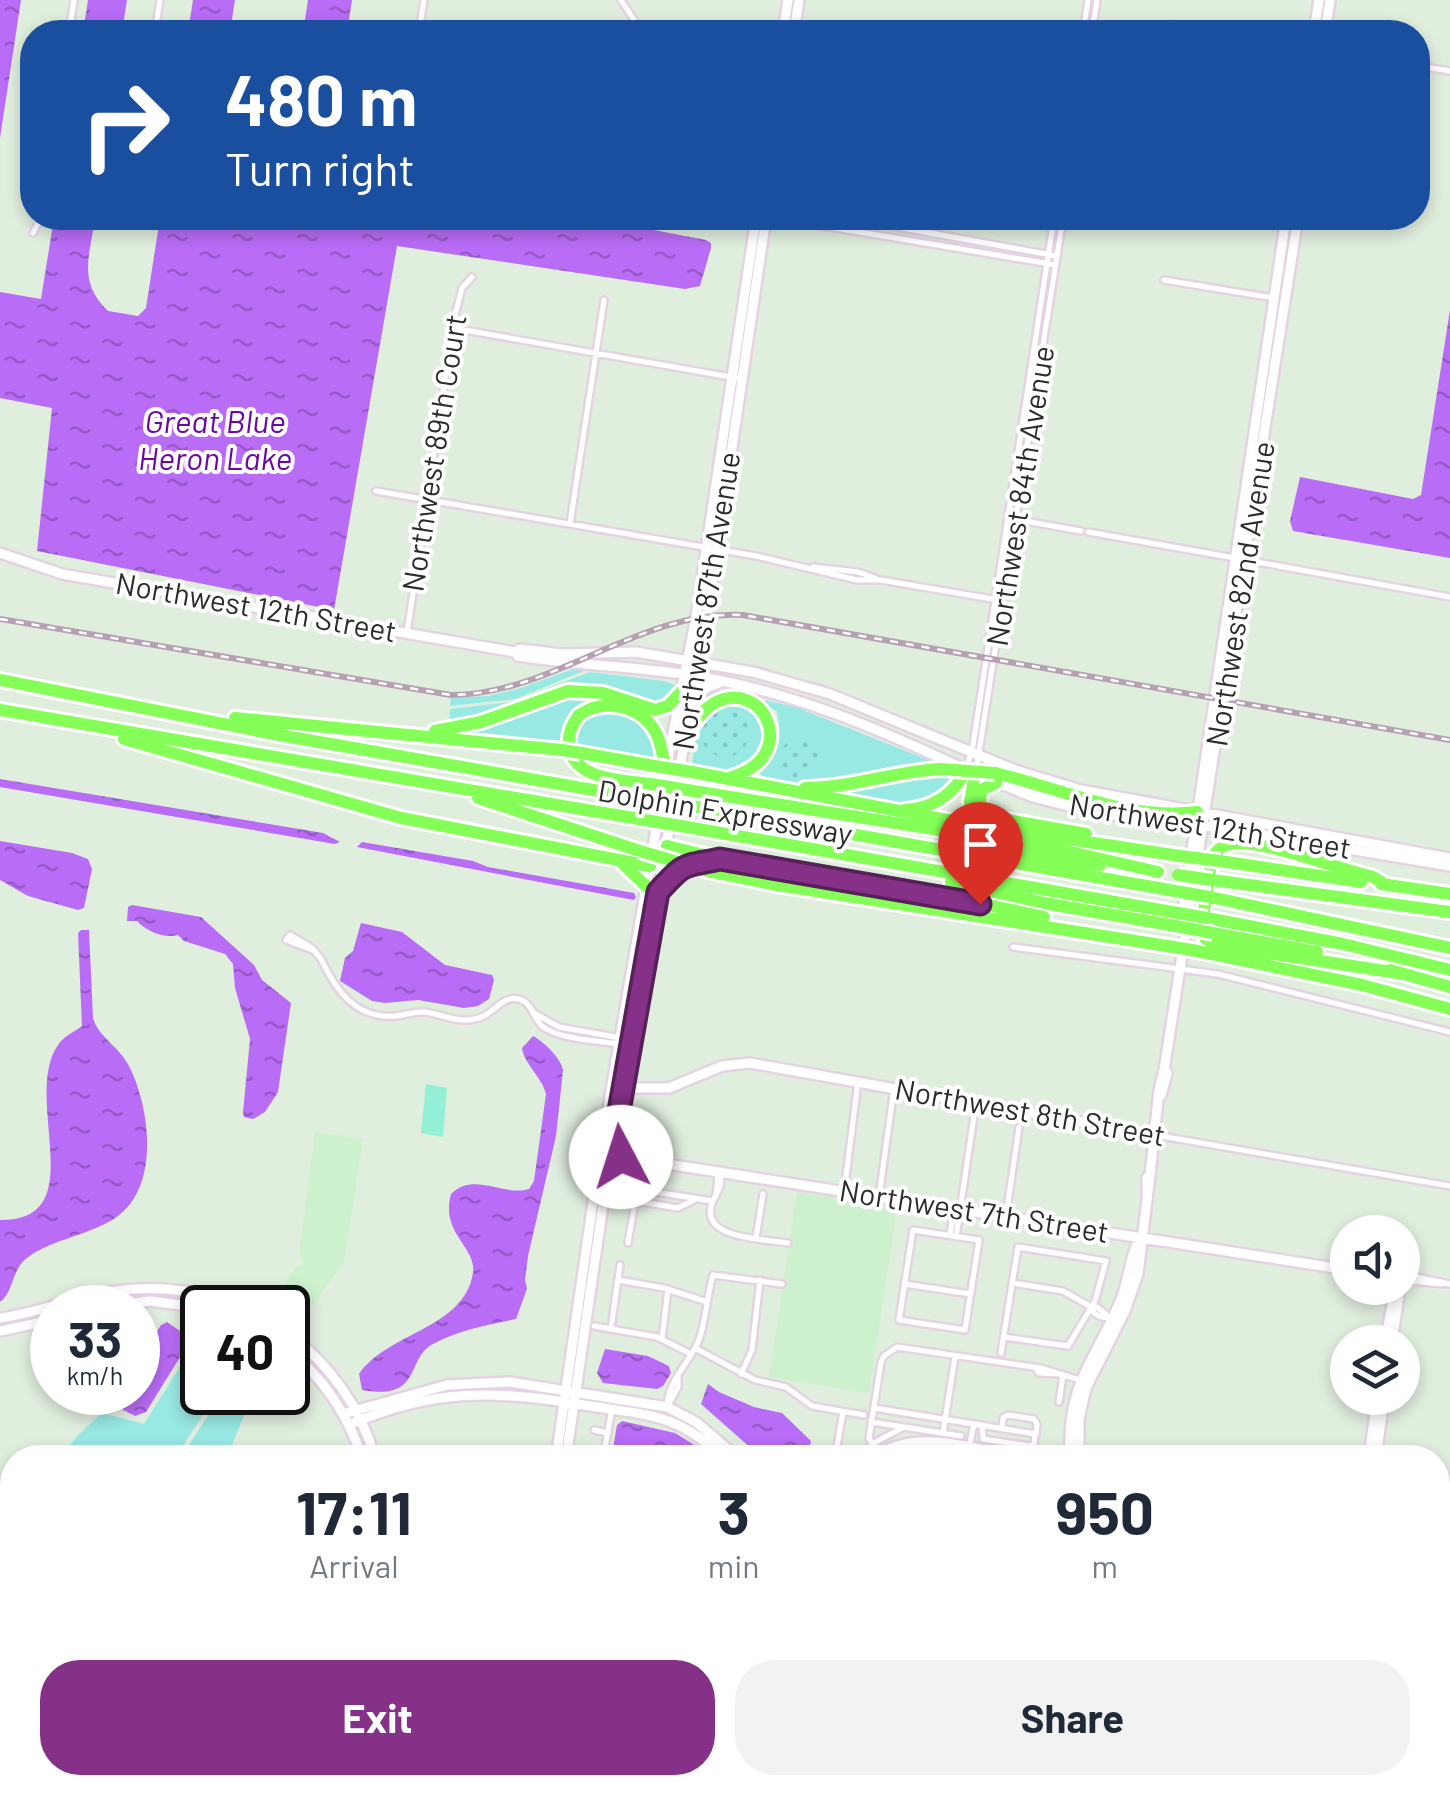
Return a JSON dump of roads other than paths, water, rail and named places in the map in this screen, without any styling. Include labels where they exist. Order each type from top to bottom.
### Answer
[{"type":"highway","name":"Dolphin Expressway","points":[[0,680],[279,735],[1175,891],[1450,948]]},
{"type":"highway","points":[[376,733],[467,726],[568,691],[589,690],[655,710],[666,708],[681,692]]},
{"type":"highway","points":[[687,733],[704,710],[724,699],[744,700],[762,712],[771,735],[766,755],[751,770],[726,779]]},
{"type":"highway","points":[[108,700],[269,722],[562,750],[884,809],[1133,842],[1180,856],[1450,894]]},
{"type":"highway","points":[[660,766],[657,734],[639,714],[620,706],[605,705],[579,716],[569,738],[571,754],[592,774],[845,818],[1053,848],[1158,872]]},
{"type":"highway","name":"Dolphin Expressway","points":[[0,710],[650,824],[682,826],[1171,918],[1207,918],[1450,970]]},
{"type":"highway","points":[[89,726],[401,818],[650,866]]},
{"type":"highway","points":[[778,788],[846,785],[941,769],[1200,819]]},
{"type":"highway","points":[[884,809],[931,804],[951,792],[971,772]]},
{"type":"highway","points":[[971,772],[971,805],[978,815],[996,824]]},
{"type":"highway","points":[[996,778],[978,798],[980,808],[996,824]]},
{"type":"highway","points":[[433,783],[708,871],[1192,950],[1329,978],[1450,1009]]},
{"type":"highway","points":[[845,818],[996,824]]},
{"type":"highway","points":[[884,840],[1158,872],[1450,915]]},
{"type":"highway","points":[[1386,885],[1373,877],[1256,846],[1229,844],[1212,857],[1200,930],[1206,940],[1216,945],[1398,973]]},
{"type":"highway","points":[[666,851],[946,896],[1119,937]]},
{"type":"highway","points":[[622,863],[652,889],[686,864],[720,859]]},
{"type":"highway","points":[[877,861],[1048,904]]},
{"type":"highway","points":[[946,896],[1171,918],[1214,932],[1334,956],[1450,987]]},
{"type":"highway","points":[[1329,978],[1450,1018]]},
{"type":"street","name":"Northwest 87th Avenue","points":[[737,378],[755,230]]},
{"type":"street","name":"Northwest 87th Avenue","points":[[559,1445],[586,1322],[606,1155],[652,889],[666,851],[687,733],[691,675],[764,230]]},
{"type":"street","points":[[856,230],[1048,259],[1058,256]]},
{"type":"street","points":[[907,230],[1048,259],[1056,265]]},
{"type":"street","name":"Northwest 84th Avenue","points":[[976,754],[1052,230]]},
{"type":"street","name":"Northwest 84th Avenue","points":[[971,772],[1004,602],[1062,230]]},
{"type":"street","name":"Northwest 82nd Avenue","points":[[1079,1445],[1084,1396],[1141,1238],[1164,1092],[1234,558],[1284,230]]},
{"type":"street","name":"Northwest 82nd Avenue","points":[[1200,819],[1246,560],[1296,230]]},
{"type":"street","name":"Northwest 89th Court","points":[[407,633],[453,328],[462,288],[472,277]]},
{"type":"street","points":[[1164,280],[1287,297]]},
{"type":"street","points":[[570,524],[604,300]]},
{"type":"street","points":[[453,328],[737,378]]},
{"type":"street","points":[[1017,460],[1026,461]]},
{"type":"street","points":[[376,491],[711,548],[856,580],[881,580],[1004,602]]},
{"type":"street","points":[[1008,518],[1450,596]]},
{"type":"street","name":"Northwest 12th Street","points":[[0,553],[62,574],[515,652],[518,656],[691,675],[789,696],[971,772],[996,778]]},
{"type":"street","name":"Northwest 12th Street","points":[[515,652],[628,652],[782,679],[1071,788],[1200,819],[1450,866]]},
{"type":"street","name":"Northwest 87th Avenue","points":[[652,889],[650,824],[660,766],[681,692],[691,675]]},
{"type":"street","points":[[692,703],[706,688],[726,682]]},
{"type":"street","points":[[848,718],[855,704]]},
{"type":"street","name":"Northwest 12th Street","points":[[1200,819],[1450,858]]},
{"type":"street","points":[[650,824],[666,851],[658,864],[650,866]]},
{"type":"street","points":[[288,938],[315,951],[340,994],[372,1014],[422,1012],[452,1020],[471,1020],[487,1016],[512,998],[526,1002],[555,1026],[625,1042]]},
{"type":"street","points":[[1013,947],[1179,968],[1450,1032]]},
{"type":"street","name":"Northwest 8th Street","points":[[617,1088],[668,1088],[722,1066],[745,1063],[1450,1186]]},
{"type":"street","points":[[844,1192],[858,1082]]},
{"type":"street","points":[[879,1197],[894,1088]]},
{"type":"street","points":[[953,1236],[976,1103]]},
{"type":"street","points":[[1006,1216],[1020,1126]]},
{"type":"street","name":"Northwest 7th Street","points":[[606,1155],[1330,1267]]},
{"type":"street","points":[[720,1172],[711,1217],[720,1230],[788,1243]]},
{"type":"street","points":[[616,1186],[714,1199]]},
{"type":"street","points":[[628,1243],[636,1190]]},
{"type":"street","points":[[756,1238],[763,1194]]},
{"type":"street","points":[[635,1201],[678,1208],[696,1199]]},
{"type":"street","points":[[913,1230],[979,1240],[965,1330],[899,1320],[904,1284],[913,1230]]},
{"type":"street","points":[[1001,1353],[1018,1247],[1106,1262],[1091,1307],[1068,1346],[1004,1337]]},
{"type":"street","points":[[611,1329],[620,1265]]},
{"type":"street","points":[[663,1418],[667,1399],[692,1351],[715,1274],[782,1284]]},
{"type":"street","points":[[618,1280],[668,1289],[707,1302]]},
{"type":"street","points":[[740,1374],[752,1350],[760,1280]]},
{"type":"street","points":[[1420,1280],[1450,1284]]},
{"type":"street","points":[[1012,1283],[1063,1291],[1098,1307],[1113,1319]]},
{"type":"street","points":[[904,1284],[971,1294]]},
{"type":"street","points":[[662,1339],[668,1289]]},
{"type":"street","points":[[0,1318],[30,1312]]},
{"type":"street","name":"Northwest 82nd Avenue","points":[[1070,1445],[1071,1420],[1080,1380],[1113,1319]]},
{"type":"street","points":[[586,1322],[662,1339],[762,1383],[786,1387],[812,1406],[864,1415]]},
{"type":"street","points":[[0,1331],[30,1325]]},
{"type":"street","points":[[872,1445],[869,1440],[881,1360],[895,1348],[1080,1380]]},
{"type":"street","points":[[312,1353],[355,1409],[370,1445]]},
{"type":"street","points":[[943,1433],[955,1357]]},
{"type":"street","points":[[310,1362],[322,1363]]},
{"type":"street","points":[[310,1372],[343,1414],[357,1445]]},
{"type":"street","points":[[1059,1402],[1062,1374]]},
{"type":"street","points":[[492,1381],[495,1392]]},
{"type":"street","points":[[343,1414],[439,1386],[492,1381],[663,1418],[695,1432],[710,1445]]},
{"type":"street","points":[[349,1425],[446,1397],[495,1392],[667,1406],[696,1422],[723,1445]]},
{"type":"street","name":"Northwest 87th Avenue","points":[[567,1445],[570,1397]]},
{"type":"street","points":[[612,1409],[646,1402]]},
{"type":"street","points":[[874,1408],[1036,1434]]},
{"type":"street","points":[[606,1445],[612,1409]]},
{"type":"street","points":[[838,1445],[843,1412]]},
{"type":"street","points":[[1373,1445],[1378,1415]]},
{"type":"street","points":[[1002,1428],[1006,1416],[1036,1420],[1032,1445]]},
{"type":"street","points":[[872,1422],[961,1436]]},
{"type":"street","points":[[969,1445],[971,1423]]},
{"type":"street","points":[[982,1425],[984,1440],[1022,1445]]},
{"type":"street","points":[[887,1445],[904,1427]]},
{"type":"street","points":[[594,1430],[608,1433]]},
{"type":"street","points":[[902,1445],[932,1445]]},
{"type":"water","points":[[0,0],[21,0],[0,138]]},
{"type":"water","points":[[88,0],[127,0],[124,20],[85,20]]},
{"type":"water","points":[[193,0],[235,0],[232,20],[190,20]]},
{"type":"water","points":[[308,0],[352,0],[349,20],[305,20]]},
{"type":"water","name":"Great Blue Heron Lake","points":[[52,230],[93,230],[88,268],[92,289],[108,311],[138,316],[146,308],[158,230],[654,230],[711,243],[700,286],[685,289],[397,246],[334,610],[37,551],[52,408],[0,398],[0,292],[41,299]]},
{"type":"water","points":[[1450,310],[1450,558],[1293,531],[1290,521],[1300,477],[1413,499],[1421,495]]},
{"type":"water","points":[[0,779],[323,833],[340,842],[0,787]]},
{"type":"water","points":[[0,841],[88,859],[92,869],[84,908],[78,910],[28,896],[0,880]]},
{"type":"water","points":[[362,842],[634,893],[636,897],[634,900],[357,847]]},
{"type":"water","points":[[128,907],[201,917],[254,965],[262,980],[291,1003],[278,1092],[265,1112],[253,1119],[244,1117],[250,1039],[235,988],[233,964],[225,954],[184,941],[178,935],[156,933],[137,921],[127,921]]},
{"type":"water","points":[[361,923],[402,932],[445,965],[492,975],[489,999],[464,1008],[418,1000],[372,1001],[340,981],[345,958],[353,951]]},
{"type":"water","points":[[89,930],[93,1018],[129,1066],[142,1102],[146,1123],[145,1166],[131,1202],[118,1216],[27,1258],[0,1302],[0,1220],[28,1215],[44,1201],[50,1179],[49,1068],[60,1042],[82,1026],[78,933]]},
{"type":"water","points":[[533,1036],[551,1050],[563,1070],[556,1136],[528,1256],[527,1289],[516,1319],[433,1344],[424,1351],[410,1377],[395,1390],[362,1390],[359,1374],[372,1360],[441,1318],[467,1292],[473,1264],[450,1220],[451,1194],[479,1184],[519,1191],[529,1189],[534,1181],[546,1094],[522,1048]]},
{"type":"water","points":[[167,1322],[180,1331],[180,1357],[160,1389],[160,1327]]},
{"type":"water","points":[[605,1349],[648,1356],[669,1366],[671,1373],[657,1389],[603,1383],[597,1373]]},
{"type":"water","points":[[708,1384],[754,1407],[782,1413],[811,1441],[810,1445],[747,1445],[701,1404]]},
{"type":"water","points":[[622,1421],[675,1433],[694,1445],[614,1445],[617,1425]]},
{"type":"railway","points":[[0,619],[451,695],[489,691],[526,681],[668,625],[705,617],[743,615],[1450,740]]}]
